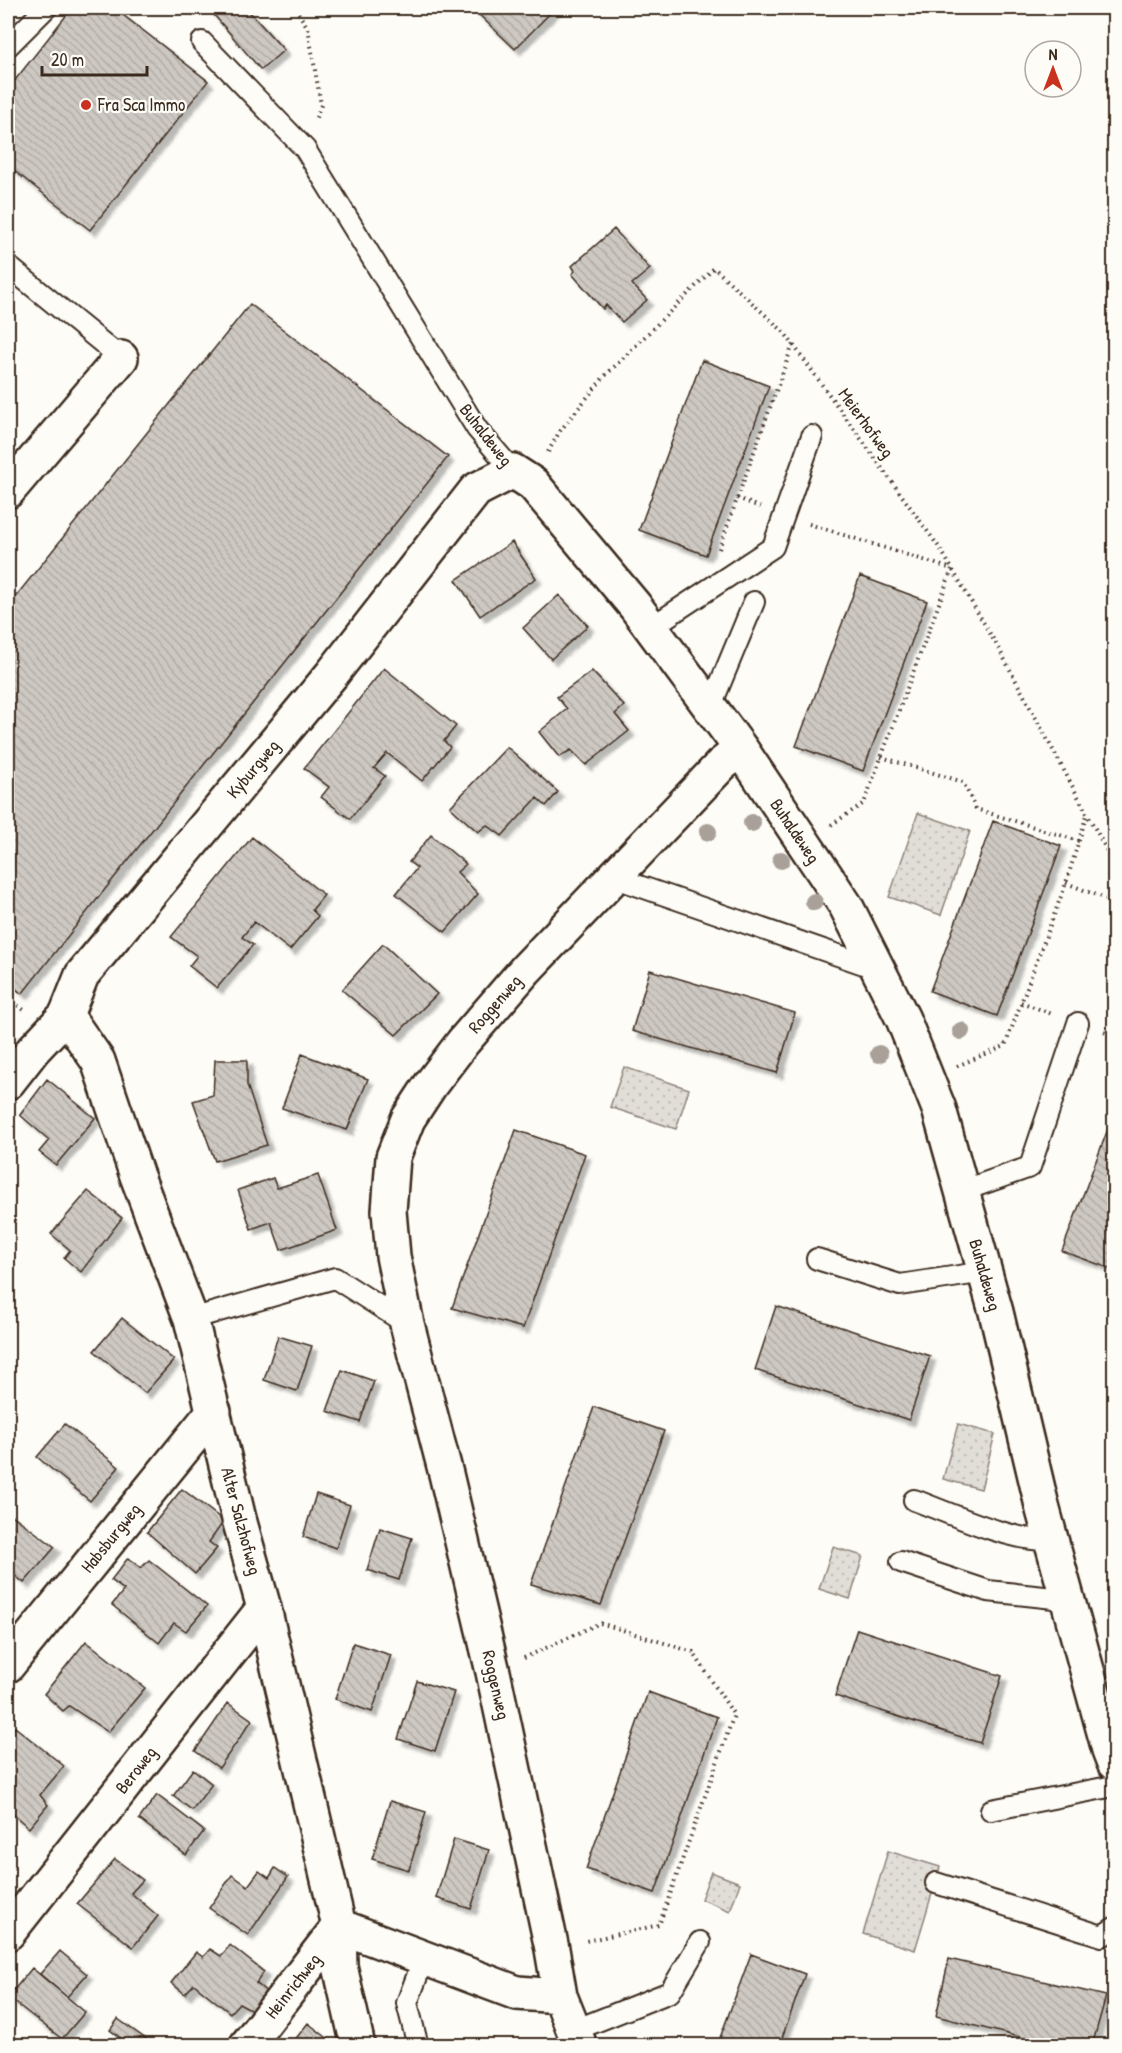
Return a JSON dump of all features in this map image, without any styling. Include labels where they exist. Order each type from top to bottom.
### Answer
[{"type":"street","points":[[8,491],[121,358]]},
{"type":"street","name":"Buhaldeweg","points":[[513,471],[533,484],[635,606],[741,749],[846,906],[903,1019],[939,1109],[985,1272],[1051,1540],[1114,1763]]},
{"type":"street","name":"Kyburgweg","points":[[8,1082],[33,1050],[66,1015],[82,975],[332,674],[477,490],[513,471]]},
{"type":"street","name":"Roggenweg","points":[[577,2038],[560,1996],[494,1672],[407,1324],[393,1256],[388,1211],[393,1157],[408,1119],[431,1083],[463,1042],[526,969],[612,878],[721,765],[741,749]]},
{"type":"street","name":"Alter Salzhofweg","points":[[66,1015],[98,1061],[136,1176],[191,1319],[264,1608],[339,1926],[340,1966],[358,2046]]},
{"type":"street","name":"Habsburgweg","points":[[8,1665],[214,1411]]},
{"type":"street","name":"Beroweg","points":[[8,1933],[264,1608]]},
{"type":"street","points":[[339,1926],[517,1993],[560,1996]]},
{"type":"street","name":"Heinrichweg","points":[[246,2046],[339,1926]]},
{"type":"lane","points":[[8,46],[46,8]]},
{"type":"lane","name":"Buhaldeweg","points":[[202,42],[304,149],[477,429],[513,471]]},
{"type":"lane","points":[[8,266],[121,358]]},
{"type":"lane","points":[[650,628],[773,547],[812,436]]},
{"type":"lane","points":[[710,708],[754,602]]},
{"type":"lane","points":[[612,878],[878,969]]},
{"type":"lane","points":[[962,1191],[1030,1167],[1078,1023]]},
{"type":"lane","points":[[817,1259],[900,1286],[985,1272]]},
{"type":"lane","points":[[191,1319],[334,1278],[407,1324]]},
{"type":"lane","points":[[914,1500],[1004,1533],[1040,1541],[1051,1540]]},
{"type":"lane","points":[[901,1562],[988,1591],[1068,1601]]},
{"type":"lane","points":[[992,1810],[1114,1786]]},
{"type":"lane","points":[[936,1883],[1102,1936],[1114,1928]]},
{"type":"lane","points":[[577,2038],[670,1992],[700,1942]]},
{"type":"lane","points":[[418,2046],[407,2003],[424,1958]]},
{"type":"path","points":[[295,8],[308,28],[321,105],[304,149]]},
{"type":"path","name":"Meierhofweg","points":[[513,471],[545,458],[560,430],[603,378],[714,268],[784,332],[941,549],[999,649],[1114,864]]},
{"type":"path","points":[[716,558],[793,344]]},
{"type":"path","points":[[737,498],[784,516],[952,569],[864,802],[802,843]]},
{"type":"path","points":[[881,757],[963,782],[976,809],[1079,842]]},
{"type":"path","points":[[927,1078],[1005,1046],[1066,883],[1087,813]]},
{"type":"path","points":[[1066,883],[1107,899],[1114,914]]},
{"type":"path","points":[[494,1672],[600,1623],[693,1652],[734,1715],[659,1925],[552,1949]]},
{"type":"shaded area","points":[[918,813],[970,831],[941,915],[889,897]]},
{"type":"shaded area","points":[[624,1067],[689,1089],[676,1129],[610,1107]]},
{"type":"shaded area","points":[[958,1424],[995,1434],[981,1489],[943,1479]]},
{"type":"shaded area","points":[[833,1547],[863,1556],[850,1599],[819,1589]]},
{"type":"shaded area","points":[[888,1851],[940,1867],[915,1950],[863,1934]]},
{"type":"shaded area","points":[[711,1872],[740,1883],[730,1911],[701,1899]]},
{"type":"building","points":[[72,8],[114,8],[208,81],[90,230],[8,166],[8,89]]},
{"type":"building","points":[[208,8],[246,8],[284,50],[261,70]]},
{"type":"building","points":[[472,8],[555,8],[515,49]]},
{"type":"building","points":[[614,229],[650,269],[632,284],[647,300],[622,322],[606,305],[603,309],[572,274],[575,271],[572,266]]},
{"type":"building","points":[[250,304],[448,457],[22,994],[8,982],[8,606]]},
{"type":"building","points":[[702,360],[769,386],[706,555],[639,530]]},
{"type":"building","points":[[512,542],[536,578],[480,616],[456,580]]},
{"type":"building","points":[[860,576],[927,601],[863,771],[796,746]]},
{"type":"building","points":[[559,595],[588,626],[551,659],[523,628]]},
{"type":"building","points":[[384,668],[456,726],[444,741],[450,747],[422,781],[387,753],[374,768],[385,776],[350,819],[321,797],[329,787],[304,768]]},
{"type":"building","points":[[592,671],[624,706],[615,714],[629,731],[586,765],[571,750],[559,757],[539,732],[567,709],[557,697]]},
{"type":"building","points":[[507,747],[558,792],[546,806],[537,798],[502,836],[487,825],[478,832],[450,807]]},
{"type":"building","points":[[993,821],[1061,846],[997,1016],[930,991]]},
{"type":"building","points":[[431,835],[466,864],[457,872],[478,894],[445,932],[396,894],[417,868],[409,862]]},
{"type":"building","points":[[252,837],[324,895],[312,910],[318,916],[290,950],[254,922],[242,937],[253,945],[217,988],[189,966],[197,956],[171,937]]},
{"type":"building","points":[[383,944],[437,994],[396,1035],[342,990]]},
{"type":"building","points":[[650,970],[795,1013],[777,1073],[632,1031]]},
{"type":"building","points":[[302,1054],[368,1079],[347,1130],[282,1108]]},
{"type":"building","points":[[215,1060],[247,1060],[247,1085],[267,1145],[215,1161],[193,1101],[213,1095]]},
{"type":"building","points":[[47,1079],[95,1118],[56,1165],[39,1152],[49,1140],[20,1115]]},
{"type":"building","points":[[1114,1113],[1114,1270],[1062,1251]]},
{"type":"building","points":[[516,1130],[585,1154],[523,1328],[452,1308]]},
{"type":"building","points":[[318,1175],[337,1230],[281,1250],[271,1222],[251,1229],[238,1190],[273,1178],[277,1188]]},
{"type":"building","points":[[88,1191],[122,1218],[81,1272],[64,1258],[70,1250],[51,1234]]},
{"type":"building","points":[[776,1306],[930,1356],[909,1420],[755,1370]]},
{"type":"building","points":[[122,1318],[174,1360],[145,1393],[94,1351]]},
{"type":"building","points":[[278,1336],[312,1346],[297,1391],[264,1380]]},
{"type":"building","points":[[342,1370],[374,1381],[360,1422],[327,1411]]},
{"type":"building","points":[[594,1407],[664,1431],[601,1605],[531,1584]]},
{"type":"building","points":[[65,1424],[119,1467],[90,1501],[37,1457]]},
{"type":"building","points":[[182,1489],[224,1521],[209,1542],[217,1548],[195,1574],[147,1532]]},
{"type":"building","points":[[316,1494],[350,1505],[336,1548],[303,1537]]},
{"type":"building","points":[[8,1512],[55,1547],[24,1583],[8,1570]]},
{"type":"building","points":[[380,1528],[412,1538],[399,1580],[367,1570]]},
{"type":"building","points":[[128,1558],[141,1568],[149,1560],[207,1606],[186,1631],[174,1623],[159,1643],[112,1605],[124,1590],[111,1580]]},
{"type":"building","points":[[857,1629],[1002,1676],[980,1743],[835,1696]]},
{"type":"building","points":[[86,1641],[145,1688],[108,1732],[69,1706],[63,1711],[44,1694]]},
{"type":"building","points":[[353,1643],[391,1655],[372,1712],[335,1699]]},
{"type":"building","points":[[417,1681],[454,1692],[435,1751],[398,1739]]},
{"type":"building","points":[[648,1692],[717,1717],[655,1893],[586,1869]]},
{"type":"building","points":[[228,1703],[252,1720],[219,1768],[195,1751]]},
{"type":"building","points":[[15,1727],[64,1766],[40,1795],[48,1805],[29,1828],[8,1810],[8,1736]]},
{"type":"building","points":[[193,1769],[212,1784],[192,1810],[173,1796]]},
{"type":"building","points":[[157,1795],[204,1831],[186,1855],[139,1819]]},
{"type":"building","points":[[390,1801],[426,1812],[409,1870],[372,1859]]},
{"type":"building","points":[[454,1839],[489,1850],[471,1909],[436,1898]]},
{"type":"building","points":[[115,1859],[143,1880],[131,1893],[158,1916],[133,1947],[77,1904]]},
{"type":"building","points":[[275,1868],[288,1877],[248,1935],[209,1908],[232,1875],[248,1886],[259,1871],[269,1878]]},
{"type":"building","points":[[230,1945],[264,1972],[256,1983],[267,1992],[252,2010],[239,2003],[230,2013],[194,1984],[185,1994],[171,1983],[196,1952],[203,1957],[210,1949],[221,1956]]},
{"type":"building","points":[[60,1951],[87,1974],[67,1997],[40,1974]]},
{"type":"building","points":[[751,1954],[805,1974],[779,2046],[717,2046]]},
{"type":"building","points":[[949,1959],[1106,1996],[1092,2046],[1055,2046],[936,2016]]},
{"type":"building","points":[[32,1968],[85,2012],[62,2039],[8,1997]]},
{"type":"building","points":[[118,2019],[150,2042],[147,2046],[131,2046],[110,2030]]},
{"type":"building","points":[[308,2023],[331,2041],[327,2046],[290,2046]]},
{"type":"place","name":"Fra Sca Immo","points":[[86,105]]}]
